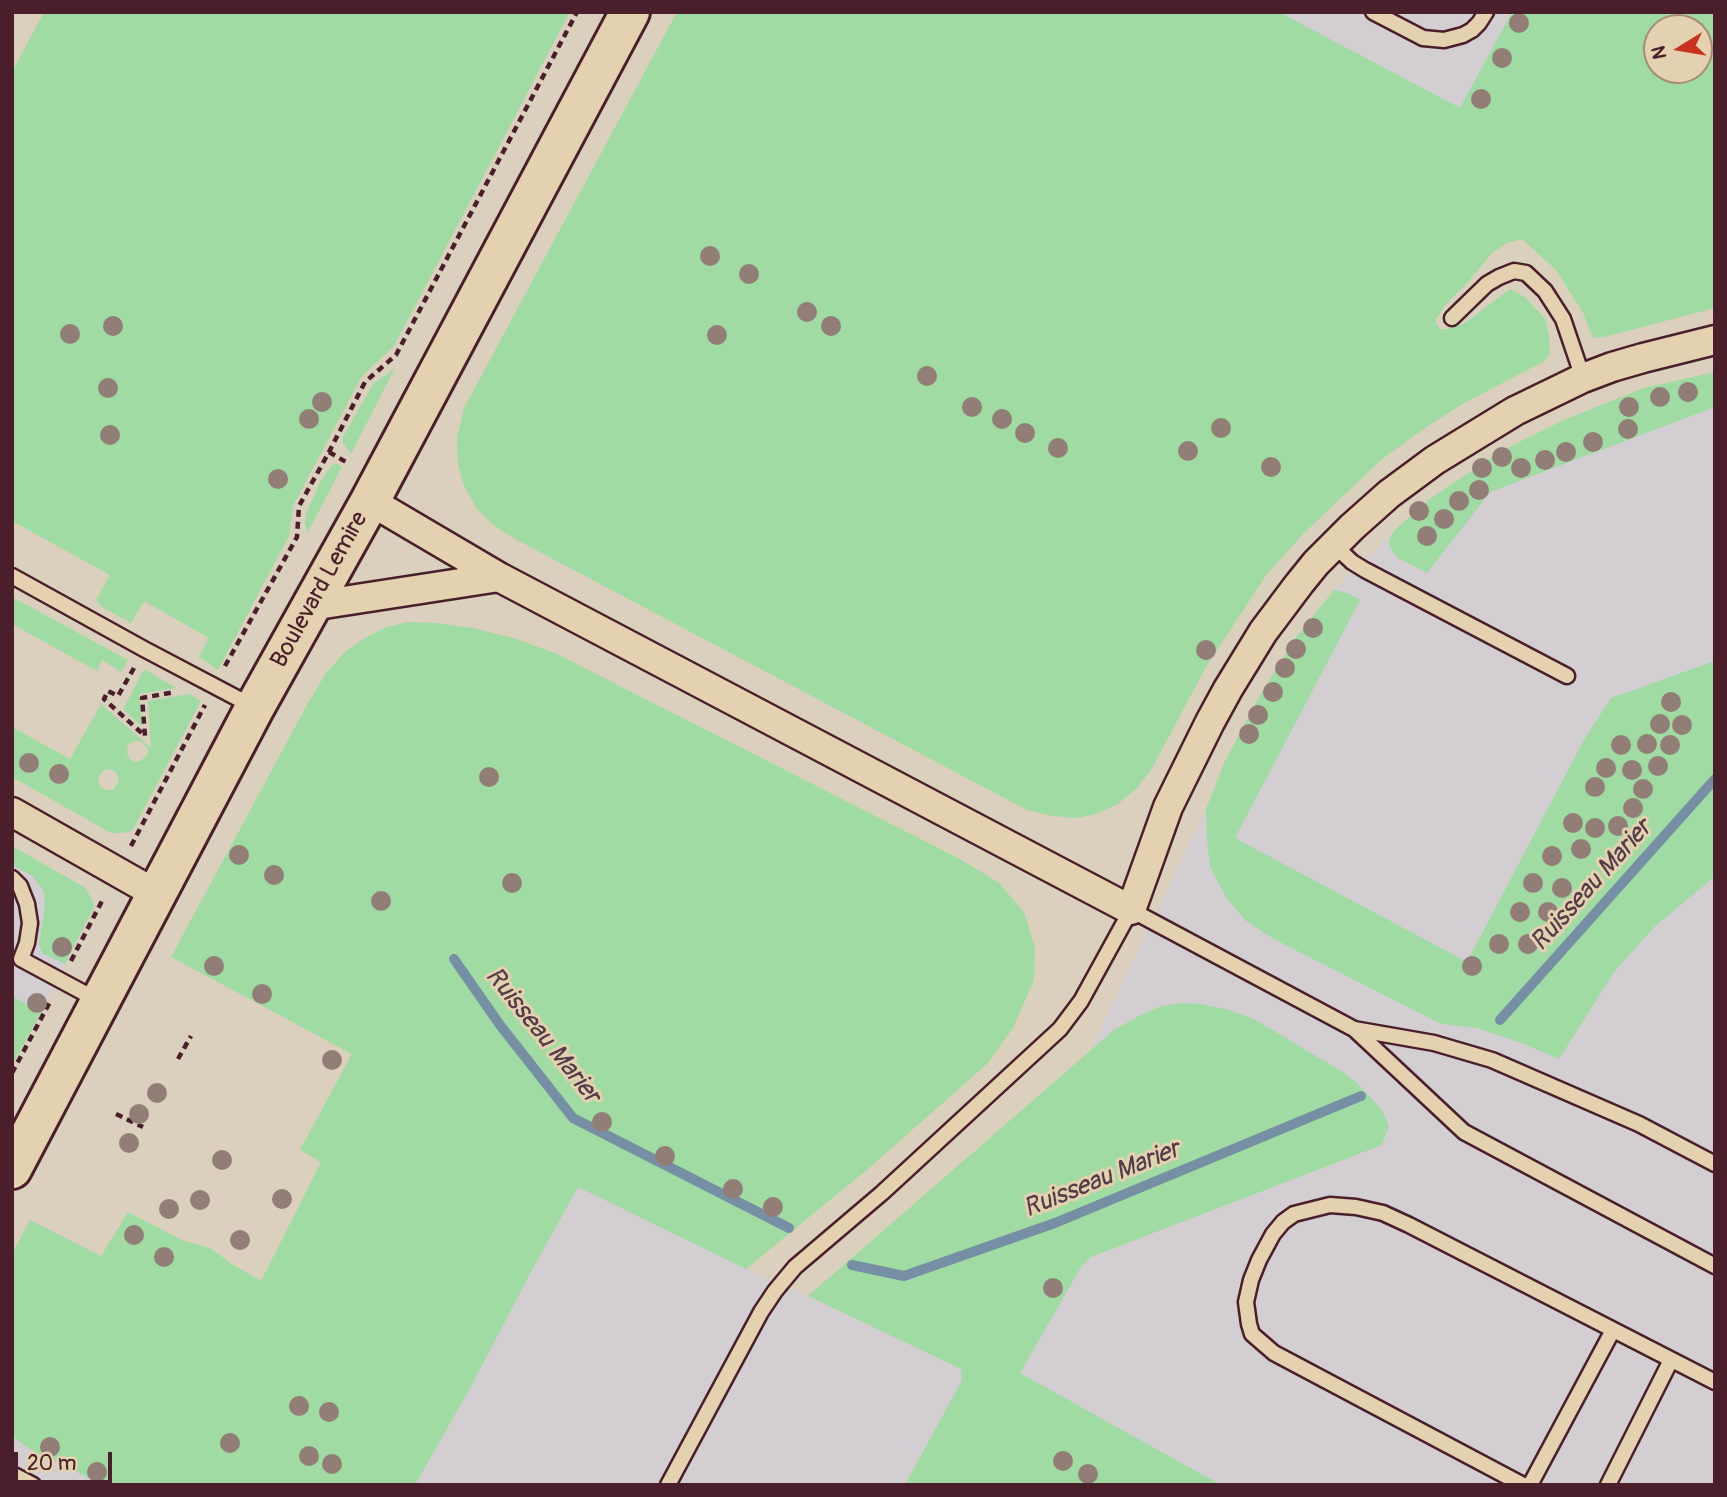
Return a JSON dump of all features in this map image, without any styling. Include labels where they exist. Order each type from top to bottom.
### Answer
[{"type":"main road","name":"Boulevard Lemire","points":[[12,1168],[256,707],[370,501],[630,12]]},
{"type":"street","points":[[370,501],[499,577],[1131,910],[1168,807],[1216,711],[1263,632],[1298,584],[1334,545],[1389,494],[1435,460],[1515,411],[1583,378],[1643,358],[1715,340]]},
{"type":"street","points":[[311,606],[499,577]]},
{"type":"street","points":[[12,813],[158,895]]},
{"type":"lane","points":[[1373,12],[1423,38],[1444,40],[1472,30],[1486,12]]},
{"type":"lane","points":[[1452,318],[1487,284],[1514,271],[1526,273],[1545,291],[1563,319],[1583,378]]},
{"type":"lane","points":[[1334,545],[1365,570],[1567,676]]},
{"type":"lane","points":[[12,576],[256,707]]},
{"type":"lane","points":[[12,878],[20,886],[30,923],[21,959],[101,1002]]},
{"type":"lane","points":[[668,1485],[761,1312],[775,1291],[795,1267],[882,1193],[1060,1028],[1081,1002],[1131,910],[1354,1029],[1464,1132],[1715,1266]]},
{"type":"lane","points":[[1354,1029],[1434,1043],[1492,1060],[1628,1119],[1715,1164]]},
{"type":"lane","points":[[1523,1485],[1274,1353],[1252,1334],[1246,1302],[1255,1270],[1273,1234],[1283,1222],[1294,1214],[1330,1205],[1382,1213],[1715,1382]]},
{"type":"lane","points":[[1530,1485],[1613,1330]]},
{"type":"lane","points":[[1608,1485],[1671,1360]]},
{"type":"lane","points":[[12,1474],[33,1485]]},
{"type":"path","name":"Boulevard Lemire","points":[[222,672],[297,537],[299,506],[365,382],[396,355],[578,12]]},
{"type":"path","points":[[329,452],[346,461]]},
{"type":"path","points":[[136,665],[118,696],[108,691],[104,699],[145,736],[142,698],[182,691]]},
{"type":"path","points":[[140,829],[206,704]]},
{"type":"path","points":[[68,967],[96,912]]},
{"type":"path","points":[[12,1073],[50,1002]]},
{"type":"path","points":[[178,1059],[191,1036]]},
{"type":"path","points":[[116,1114],[143,1127]]},
{"type":"shaded area","points":[[1245,12],[1551,12],[1483,140]]},
{"type":"shaded area","points":[[1715,372],[1715,1485],[271,1485],[378,1462],[431,1457],[578,1186],[746,1269],[961,1369],[963,1380],[1091,1257],[1382,1145],[1254,1019],[1226,1009],[1200,1004],[1139,1016],[1114,1030],[1090,1051],[1206,809],[1225,761],[1293,641],[1334,590],[1426,502],[1491,457],[1566,419],[1644,388]]},
{"type":"shaded area","points":[[12,846],[84,887],[90,893],[94,907],[41,1013],[12,996]]},
{"type":"shaded area","points":[[12,1437],[30,1449],[103,1485],[12,1485]]},
{"type":"green space","points":[[44,12],[570,12],[394,346],[362,376],[293,506],[289,536],[218,670],[199,657],[209,638],[144,601],[131,623],[102,607],[96,600],[110,575],[12,521],[12,72]]},
{"type":"green space","points":[[677,12],[1279,12],[1460,108],[1512,12],[1715,12],[1715,308],[1593,338],[1583,313],[1556,270],[1522,239],[1507,243],[1492,253],[1447,303],[1436,319],[1436,324],[1441,329],[1449,329],[1465,323],[1510,289],[1525,297],[1545,319],[1550,354],[1543,362],[1464,403],[1381,460],[1304,533],[1267,574],[1206,667],[1151,770],[1136,789],[1118,804],[1096,814],[1077,818],[1027,810],[517,540],[497,528],[477,509],[464,486],[458,465],[457,438],[464,408]]},
{"type":"green space","points":[[395,368],[351,454],[343,443],[343,437],[373,384]]},
{"type":"green space","points":[[1715,372],[1715,407],[1490,492],[1427,573],[1398,558],[1392,551],[1389,543],[1391,535],[1398,527],[1431,498],[1503,450],[1566,419],[1644,388]]},
{"type":"green space","points":[[332,465],[342,467],[308,532],[305,525],[306,514],[320,482]]},
{"type":"green space","points":[[1334,590],[1360,600],[1235,838],[1467,962],[1584,740],[1611,698],[1715,661],[1713,878],[1655,926],[1614,972],[1559,1059],[1477,1028],[1441,1024],[1274,939],[1246,921],[1227,899],[1210,867],[1206,809],[1225,761],[1293,641]]},
{"type":"green space","points":[[12,597],[128,660],[121,672],[102,660],[97,671],[12,624]]},
{"type":"green space","points":[[408,622],[473,628],[555,653],[958,858],[998,882],[1024,912],[1035,948],[1034,980],[1013,1028],[987,1064],[869,1168],[746,1269],[578,1187],[415,1485],[103,1485],[30,1449],[12,1436],[12,1254],[30,1220],[101,1256],[128,1212],[184,1241],[210,1248],[261,1281],[321,1162],[300,1150],[352,1054],[171,957],[326,673],[344,653],[363,639],[384,628]]},
{"type":"green space","points":[[144,669],[176,688],[139,694],[142,727],[123,709]]},
{"type":"green space","points":[[189,694],[201,701],[132,831],[111,833],[12,777],[12,727],[70,759],[101,704],[151,748],[148,701]],"holes":[[[141,741],[148,749],[147,756],[138,762],[131,760],[127,754],[128,744]],[[109,769],[116,772],[119,782],[113,790],[100,786],[98,777]]]},
{"type":"green space","points":[[12,846],[84,887],[93,901],[94,907],[65,964],[42,953],[39,944],[45,906],[44,892],[33,876],[12,865]]},
{"type":"green space","points":[[12,996],[41,1013],[12,1065]]},
{"type":"green space","points":[[1181,1003],[1226,1009],[1254,1019],[1357,1083],[1382,1110],[1389,1126],[1382,1145],[1091,1257],[1081,1267],[1020,1373],[1221,1485],[905,1485],[962,1380],[961,1369],[808,1296],[1114,1030],[1161,1006]]},
{"type":"waterway","name":"Ruisseau Marier","points":[[1500,1020],[1715,779]]},
{"type":"waterway","name":"Ruisseau Marier","points":[[454,959],[500,1025],[573,1118],[789,1228]]},
{"type":"waterway","name":"Ruisseau Marier","points":[[852,1265],[904,1276],[1055,1223],[1361,1096]]}]
